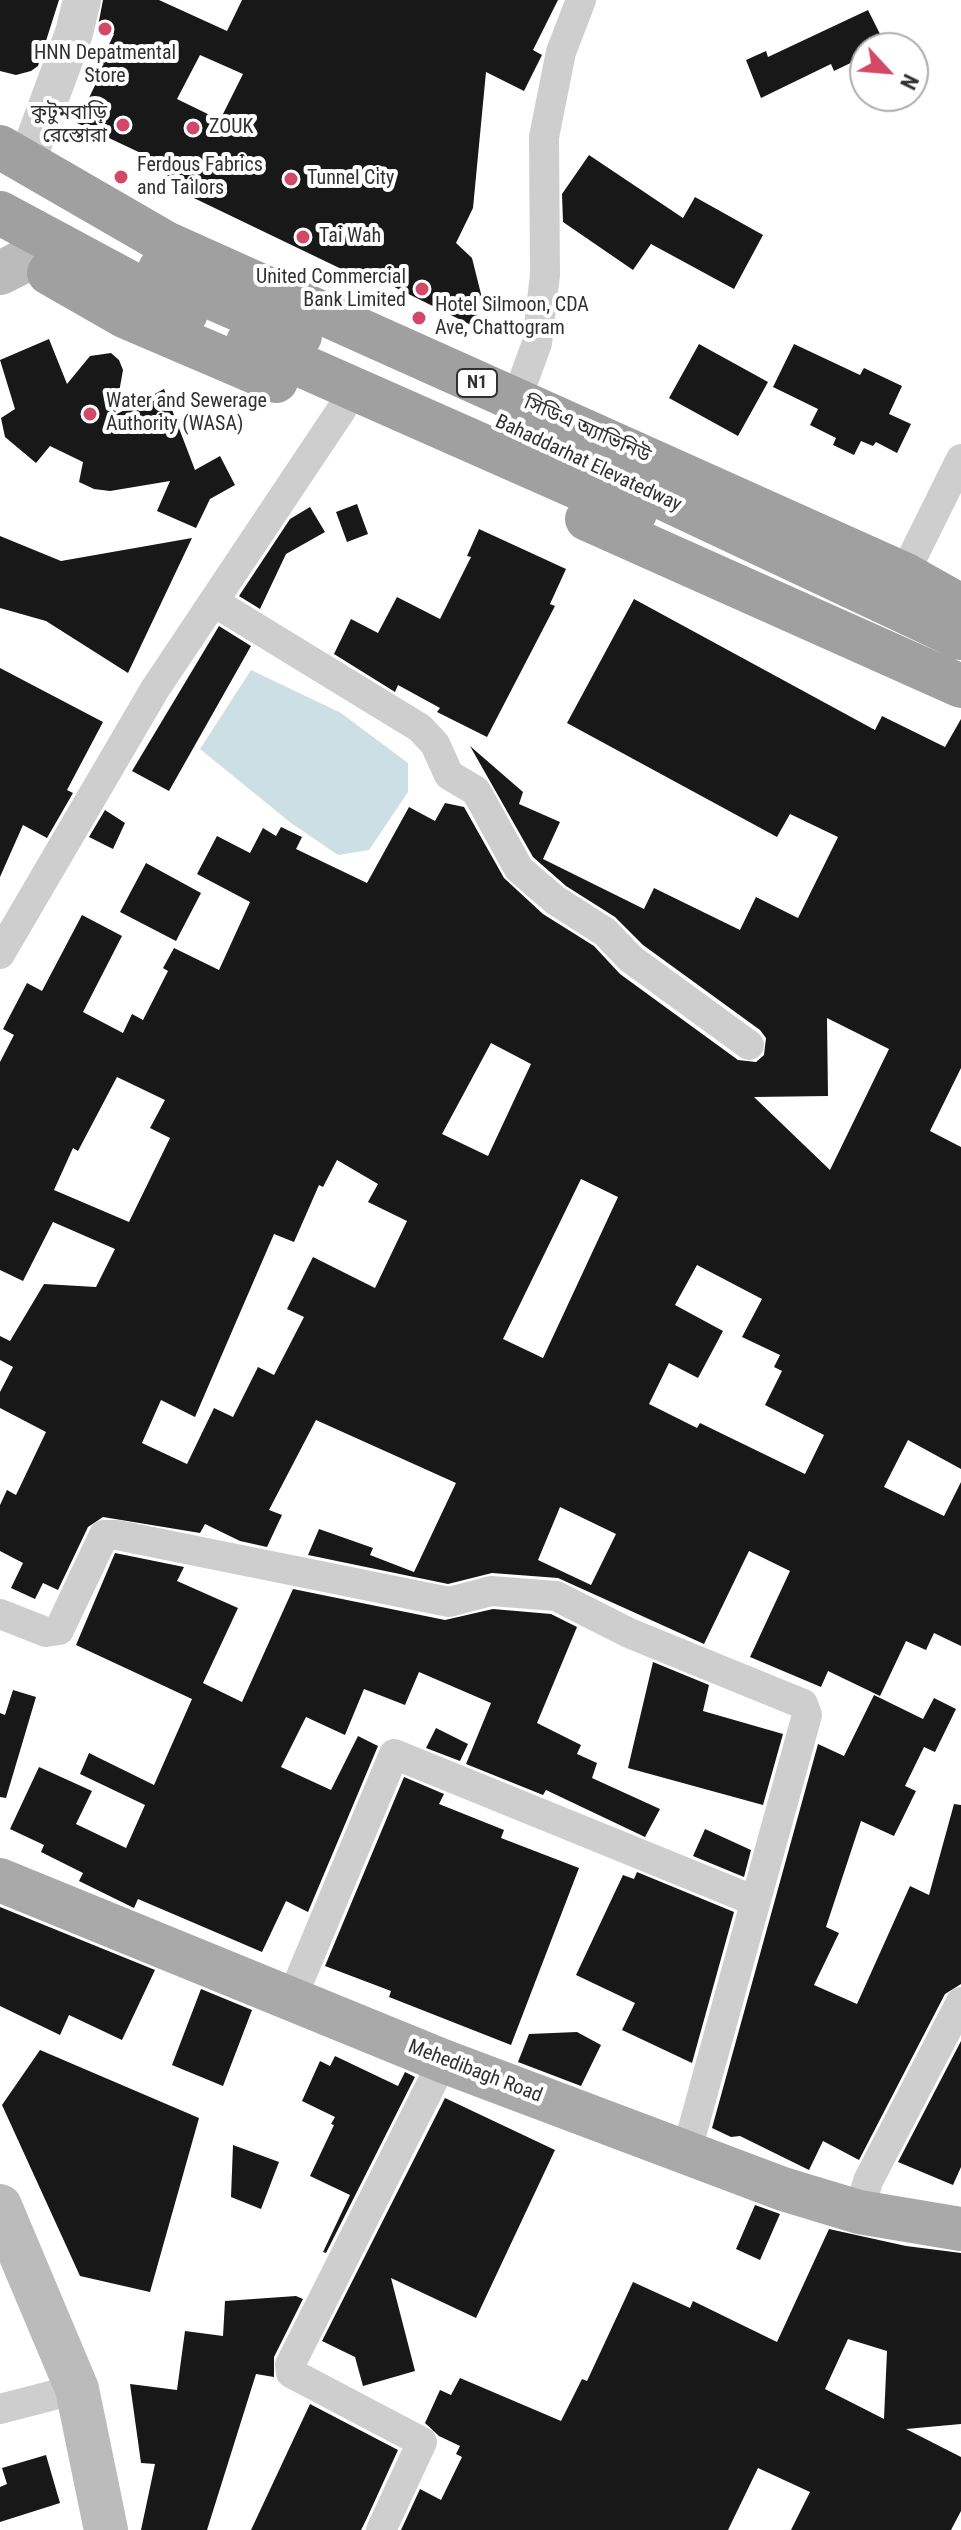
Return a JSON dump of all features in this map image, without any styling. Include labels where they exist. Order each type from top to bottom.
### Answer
[{"type":"highway","name":"সিডিএ অ্যাভিনিউ","points":[[9,164],[166,243],[904,574],[961,606]]},
{"type":"highway","name":"Bahaddarhat Elevatedway","points":[[9,164],[217,300],[543,442],[961,638]]},
{"type":"highway","name":"Bahaddarhat Elevatedway","points":[[0,213],[203,323],[554,475],[961,662]]},
{"type":"highway","points":[[9,258],[124,316],[342,409],[961,686]]},
{"type":"highway","points":[[310,369],[408,439],[961,704]]},
{"type":"main road","name":"Mehedibagh Road","points":[[0,1880],[443,2061],[687,2150],[783,2189],[859,2212],[961,2229]]},
{"type":"main road","points":[[0,2206],[77,2389],[106,2530]]},
{"type":"street","points":[[9,164],[74,33],[82,0]]},
{"type":"street","points":[[517,398],[537,343],[545,275],[544,137],[561,52],[581,0]]},
{"type":"street","points":[[0,954],[155,689],[342,409]]},
{"type":"street","points":[[904,574],[961,459]]},
{"type":"street","points":[[214,602],[420,728],[435,744],[449,775],[476,791],[519,869],[555,900],[605,932],[653,976],[749,1045]]},
{"type":"street","points":[[0,1614],[46,1632],[59,1630],[104,1535],[117,1535],[449,1602],[491,1591],[556,1596],[629,1633],[807,1708],[687,2150]]},
{"type":"street","points":[[291,2000],[394,1754],[755,1901]]},
{"type":"street","points":[[859,2212],[868,2181],[961,2002]]},
{"type":"street","points":[[381,2530],[422,2442],[291,2373],[290,2365],[443,2061]]},
{"type":"street","points":[[0,2409],[77,2389]]},
{"type":"shaded area","points":[[251,670],[341,713],[408,763],[408,792],[369,850],[338,855],[291,823],[200,749]]},
{"type":"building","points":[[0,0],[59,0],[38,66],[31,71],[16,75],[0,71]]},
{"type":"building","points":[[103,0],[159,0],[227,31],[242,0],[558,0],[533,50],[542,55],[524,91],[486,72],[473,208],[456,243],[472,258],[483,302],[473,326],[360,270],[356,276],[173,188],[177,181],[156,169],[159,164],[77,123],[98,79],[94,76],[114,34],[98,26]],"holes":[[[200,55],[243,74],[220,120],[177,99]]]},
{"type":"building","points":[[868,10],[879,32],[849,32],[849,64],[834,71],[831,64],[761,98],[746,60],[766,51],[768,57]]},
{"type":"building","points":[[589,155],[683,218],[695,197],[763,235],[734,289],[651,244],[633,270],[563,222],[562,194]]},
{"type":"building","name":"Water and Sewerage Authority (WASA)","points":[[49,339],[67,384],[90,356],[111,353],[119,360],[123,370],[115,415],[164,389],[195,470],[220,456],[235,485],[210,499],[196,528],[157,511],[170,481],[110,491],[94,489],[79,482],[83,462],[50,446],[36,463],[5,437],[1,418],[15,409],[0,360]]},
{"type":"building","points":[[699,344],[768,382],[738,436],[669,398]]},
{"type":"building","points":[[794,344],[860,375],[864,368],[902,386],[889,414],[911,424],[897,453],[876,442],[873,446],[861,441],[854,455],[833,445],[836,438],[810,425],[818,409],[773,387]]},
{"type":"building","points":[[357,504],[368,534],[347,542],[336,512]]},
{"type":"building","points":[[310,507],[325,532],[286,554],[260,609],[239,596],[290,519]]},
{"type":"building","points":[[479,529],[566,569],[550,604],[555,606],[487,737],[437,712],[440,708],[398,685],[395,692],[334,654],[351,619],[378,633],[397,597],[440,619],[471,557],[467,556]]},
{"type":"building","points":[[0,536],[61,561],[192,538],[128,673],[46,621],[0,608]]},
{"type":"building","points":[[634,599],[875,730],[882,716],[945,747],[961,719],[961,1068],[930,1131],[961,1147],[961,1469],[908,1440],[884,1487],[944,1516],[961,1482],[961,1646],[934,1633],[926,1650],[906,1641],[880,1696],[828,1671],[821,1687],[750,1657],[790,1571],[749,1551],[704,1644],[558,1578],[492,1573],[448,1584],[308,1555],[319,1529],[373,1548],[370,1555],[414,1572],[456,1483],[316,1420],[269,1510],[282,1515],[267,1547],[240,1541],[205,1524],[200,1533],[103,1517],[88,1527],[58,1590],[43,1583],[35,1599],[11,1588],[23,1563],[0,1551],[0,1505],[7,1490],[16,1495],[46,1432],[0,1408],[0,1392],[13,1367],[0,1360],[0,1336],[10,1341],[44,1284],[96,1287],[115,1249],[53,1222],[23,1281],[0,1270],[0,1062],[14,1035],[3,1029],[27,983],[42,991],[82,915],[122,936],[83,1012],[123,1033],[132,1014],[143,1020],[168,971],[163,968],[174,948],[219,970],[250,902],[197,874],[217,836],[250,853],[263,828],[276,836],[281,827],[302,837],[296,849],[367,883],[409,807],[435,821],[445,803],[464,807],[504,878],[543,914],[594,946],[620,974],[738,1060],[756,1062],[764,1055],[766,1038],[760,1030],[643,945],[615,917],[566,886],[533,857],[470,746],[523,792],[519,804],[560,822],[543,859],[644,909],[654,888],[740,930],[756,897],[798,918],[838,837],[790,814],[777,837],[567,723]],"holes":[[[827,1018],[889,1049],[830,1170],[754,1097],[828,1096]],[[491,1043],[531,1064],[488,1156],[442,1134]],[[117,1077],[165,1100],[150,1128],[170,1138],[129,1222],[54,1190],[73,1148],[78,1151]],[[337,1160],[378,1184],[368,1202],[407,1221],[375,1288],[313,1257],[287,1309],[304,1317],[274,1375],[258,1367],[233,1417],[214,1408],[187,1464],[142,1443],[161,1400],[195,1417],[274,1234],[294,1242],[319,1185],[323,1187]],[[581,1179],[618,1197],[543,1358],[503,1339]],[[697,1265],[762,1299],[742,1337],[780,1355],[774,1367],[782,1371],[765,1405],[824,1435],[805,1474],[700,1423],[697,1428],[649,1404],[669,1363],[698,1378],[723,1331],[675,1305]],[[560,1507],[616,1534],[591,1585],[538,1560]]]},
{"type":"building","points":[[219,626],[251,646],[169,791],[132,771]]},
{"type":"building","points":[[0,668],[103,722],[67,790],[73,793],[47,838],[23,825],[0,877]]},
{"type":"building","points":[[105,810],[125,823],[113,849],[89,837]]},
{"type":"building","points":[[146,863],[201,893],[176,941],[120,912]]},
{"type":"building","points":[[115,1553],[184,1567],[177,1581],[238,1608],[203,1683],[242,1702],[293,1589],[445,1620],[493,1609],[551,1614],[577,1627],[537,1723],[581,1745],[577,1754],[597,1763],[592,1778],[660,1809],[645,1837],[546,1790],[543,1795],[466,1764],[491,1703],[419,1672],[405,1705],[364,1689],[345,1735],[306,1717],[281,1767],[331,1790],[358,1736],[378,1746],[308,1912],[286,1901],[262,1952],[138,1899],[134,1908],[79,1881],[83,1873],[41,1852],[44,1845],[10,1829],[39,1767],[92,1791],[76,1824],[126,1848],[145,1805],[80,1774],[89,1753],[154,1785],[192,1699],[76,1645]]},
{"type":"building","points":[[653,1662],[709,1685],[703,1711],[783,1734],[763,1805],[628,1768]]},
{"type":"building","points":[[13,1690],[36,1697],[6,1798],[0,1797],[0,1713],[5,1715]]},
{"type":"building","points":[[874,1695],[923,1719],[934,1698],[956,1709],[935,1752],[924,1747],[905,1786],[916,1791],[894,1836],[861,1821],[826,1927],[839,1933],[814,1985],[857,2004],[910,1886],[929,1895],[954,1804],[961,1805],[961,1984],[945,1994],[859,2160],[823,2141],[809,2170],[740,2136],[731,2137],[712,2128],[818,1744],[844,1756]]},
{"type":"building","points":[[436,1728],[468,1744],[460,1761],[426,1748]]},
{"type":"building","points":[[404,1777],[444,1794],[439,1804],[504,1830],[501,1838],[579,1868],[511,2045],[389,1997],[391,1991],[325,1966]]},
{"type":"building","points":[[705,1829],[751,1850],[744,1877],[693,1856]]},
{"type":"building","points":[[637,1872],[734,1912],[692,2063],[622,2030],[635,2003],[576,1975],[623,1875],[634,1879]]},
{"type":"building","points":[[0,1907],[155,1970],[122,2040],[69,2015],[60,2035],[0,2006]]},
{"type":"building","points":[[201,1989],[252,2010],[223,2086],[172,2065]]},
{"type":"building","points":[[577,2032],[601,2045],[581,2086],[518,2062],[529,2034]]},
{"type":"building","points":[[961,2041],[961,2167],[953,2185],[898,2162]]},
{"type":"building","points":[[40,2050],[199,2118],[150,2292],[80,2276],[2,2105]]},
{"type":"building","points":[[335,2056],[398,2086],[405,2072],[415,2077],[326,2253],[323,2252],[350,2195],[310,2176],[335,2117],[302,2101],[320,2061],[330,2066]]},
{"type":"building","points":[[445,2098],[555,2150],[476,2318],[391,2278],[415,2371],[363,2386],[355,2357],[322,2341]]},
{"type":"building","points":[[233,2145],[279,2162],[261,2209],[231,2197]]},
{"type":"building","points":[[755,2205],[780,2214],[760,2260],[736,2249]]},
{"type":"building","points":[[829,2229],[906,2246],[961,2253],[961,2424],[906,2429],[961,2457],[961,2511],[951,2530],[791,2530],[810,2492],[758,2468],[728,2530],[401,2530],[420,2489],[441,2500],[462,2457],[456,2454],[460,2446],[439,2436],[425,2423],[440,2390],[451,2395],[460,2378],[561,2421],[582,2379],[587,2381],[633,2282],[690,2308],[693,2301],[777,2342]],"holes":[[[848,2339],[887,2351],[884,2419],[825,2389]]]},
{"type":"building","points":[[296,2296],[303,2299],[274,2357],[274,2377],[256,2374],[207,2530],[141,2530],[155,2464],[141,2463],[130,2384],[177,2390],[185,2331],[223,2336],[225,2301]]},
{"type":"building","points":[[310,2404],[398,2450],[367,2518],[361,2530],[251,2530]]},
{"type":"building","points":[[46,2455],[60,2503],[0,2522],[0,2487],[7,2484],[2,2468]]},
{"type":"place","name":"HNN Depatmental Store","points":[[105,29]]},
{"type":"place","name":"কুটুমবাড়ি রেস্তোরা","points":[[123,125]]},
{"type":"place","name":"ZOUK","points":[[193,128]]},
{"type":"place","name":"Ferdous Fabrics and Tailors","points":[[121,177]]},
{"type":"place","name":"Tunnel City","points":[[291,179]]},
{"type":"place","name":"Tai Wah","points":[[303,237]]},
{"type":"place","name":"United Commercial Bank Limited","points":[[422,289]]},
{"type":"place","name":"Hotel Silmoon, CDA Ave, Chattogram","points":[[419,318]]},
{"type":"place","name":"Water and Sewerage Authority (WASA)","points":[[90,414]]}]
